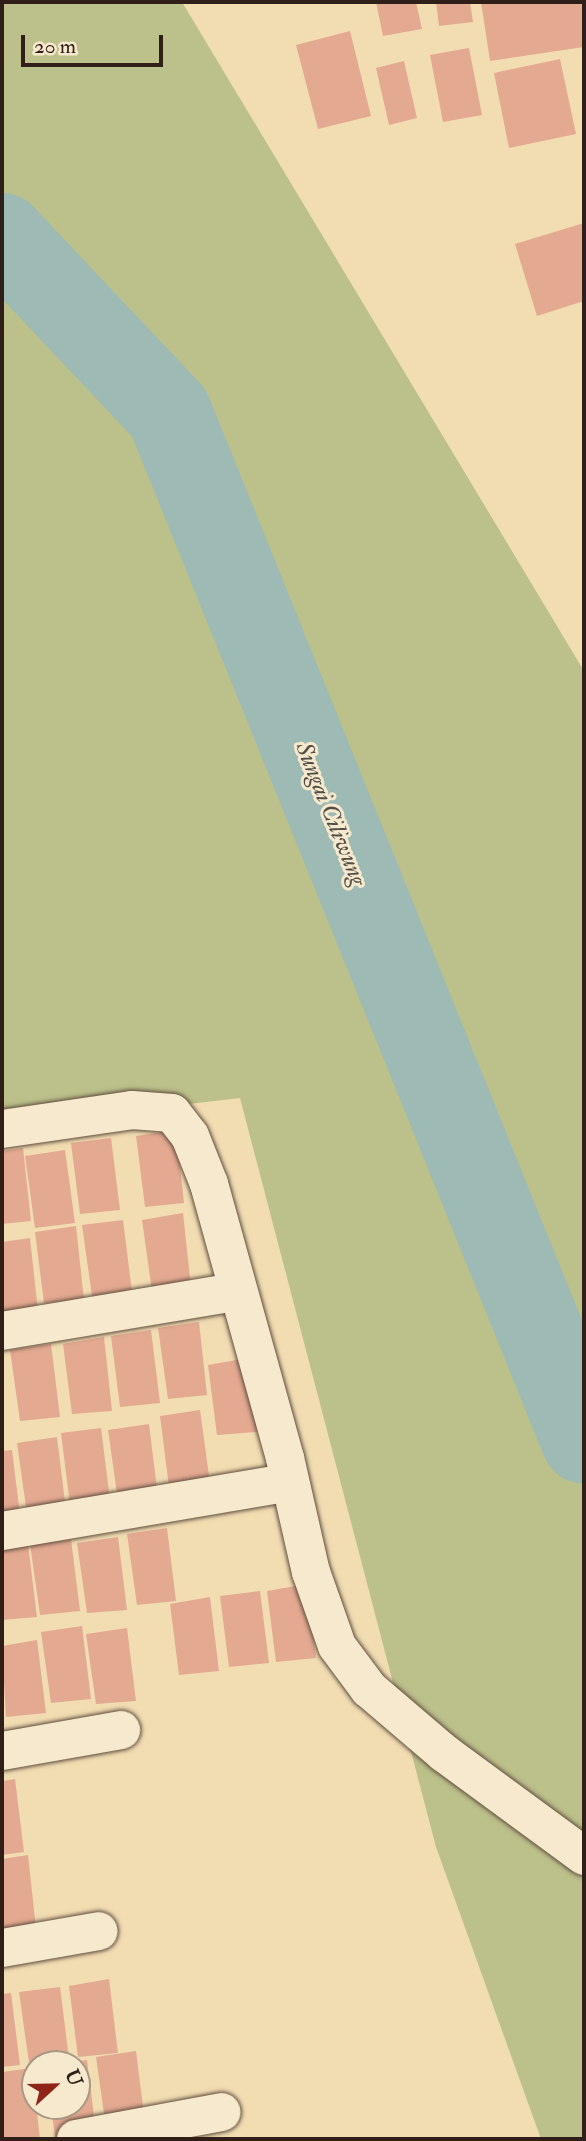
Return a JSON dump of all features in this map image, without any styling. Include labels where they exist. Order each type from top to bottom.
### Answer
[{"type":"street","points":[[2,1129],[132,1110],[172,1113],[190,1136],[209,1184],[236,1292],[285,1458],[287,1483],[338,1646],[369,1689],[444,1753],[584,1856]]},
{"type":"street","points":[[2,1331],[236,1292]]},
{"type":"street","points":[[2,1531],[287,1483]]},
{"type":"street","points":[[2,1751],[121,1730]]},
{"type":"street","points":[[2,1948],[99,1931]]},
{"type":"street","points":[[76,2139],[222,2112]]},
{"type":"green space","points":[[2,2],[182,2],[584,671],[584,2139],[541,2139],[436,1847],[240,1098],[2,1126]]},
{"type":"building","points":[[376,2],[416,2],[422,29],[383,36]]},
{"type":"building","points":[[436,2],[470,2],[473,22],[439,26]]},
{"type":"building","points":[[481,2],[584,2],[584,47],[490,61]]},
{"type":"building","points":[[350,31],[371,116],[318,129],[296,45]]},
{"type":"building","points":[[469,48],[482,115],[443,122],[430,55]]},
{"type":"building","points":[[560,59],[576,134],[509,148],[494,73]]},
{"type":"building","points":[[404,61],[417,118],[389,125],[376,68]]},
{"type":"building","points":[[584,223],[584,301],[537,316],[515,244]]},
{"type":"building","points":[[176,1130],[184,1203],[145,1207],[136,1136]]},
{"type":"building","points":[[111,1138],[120,1210],[80,1214],[71,1143]]},
{"type":"building","points":[[23,1148],[31,1221],[2,1224],[2,1151]]},
{"type":"building","points":[[65,1150],[75,1223],[35,1228],[25,1156]]},
{"type":"building","points":[[183,1213],[191,1287],[152,1291],[142,1220]]},
{"type":"building","points":[[123,1220],[132,1292],[92,1296],[82,1225]]},
{"type":"building","points":[[76,1226],[84,1300],[44,1303],[35,1232]]},
{"type":"building","points":[[30,1238],[38,1311],[2,1315],[2,1242]]},
{"type":"building","points":[[199,1322],[207,1395],[168,1399],[158,1328]]},
{"type":"building","points":[[151,1330],[160,1403],[120,1407],[111,1336]]},
{"type":"building","points":[[104,1337],[112,1411],[72,1414],[63,1344]]},
{"type":"building","points":[[51,1344],[60,1417],[20,1421],[10,1350]]},
{"type":"building","points":[[248,1358],[257,1432],[217,1435],[208,1365]]},
{"type":"building","points":[[200,1410],[210,1483],[169,1487],[160,1416]]},
{"type":"building","points":[[149,1424],[158,1497],[118,1501],[108,1430]]},
{"type":"building","points":[[101,1428],[110,1500],[70,1505],[61,1433]]},
{"type":"building","points":[[57,1437],[66,1510],[27,1514],[17,1443]]},
{"type":"building","points":[[12,1450],[21,1523],[2,1525],[2,1451]]},
{"type":"building","points":[[167,1528],[176,1601],[137,1605],[127,1534]]},
{"type":"building","points":[[118,1537],[127,1610],[87,1613],[77,1543]]},
{"type":"building","points":[[71,1539],[80,1611],[40,1615],[30,1544]]},
{"type":"building","points":[[28,1544],[37,1617],[2,1620],[2,1548]]},
{"type":"building","points":[[307,1584],[316,1658],[276,1662],[267,1591]]},
{"type":"building","points":[[260,1591],[269,1663],[229,1667],[220,1596]]},
{"type":"building","points":[[210,1597],[219,1671],[179,1675],[170,1604]]},
{"type":"building","points":[[82,1626],[91,1699],[51,1703],[41,1632]]},
{"type":"building","points":[[127,1628],[136,1701],[96,1704],[86,1634]]},
{"type":"building","points":[[37,1640],[46,1713],[6,1717],[2,1646]]},
{"type":"building","points":[[15,1779],[24,1852],[2,1855],[2,1781]]},
{"type":"building","points":[[28,1855],[36,1928],[2,1931],[2,1859]]},
{"type":"building","points":[[109,1979],[118,2053],[91,2056],[91,2050],[77,2050],[69,1986]]},
{"type":"building","points":[[60,1987],[68,2050],[27,2050],[19,1992]]},
{"type":"building","points":[[11,1993],[20,2065],[2,2067],[2,1994]]},
{"type":"building","points":[[136,2051],[145,2123],[106,2128],[96,2057]]},
{"type":"building","points":[[21,2069],[21,2120],[38,2120],[40,2139],[2,2139],[2,2072]]},
{"type":"building","points":[[91,2092],[96,2132],[55,2137],[53,2120],[91,2120]]},
{"type":"waterway","name":"Sungai Ciliwung","points":[[2,236],[169,413],[584,1440]]}]
